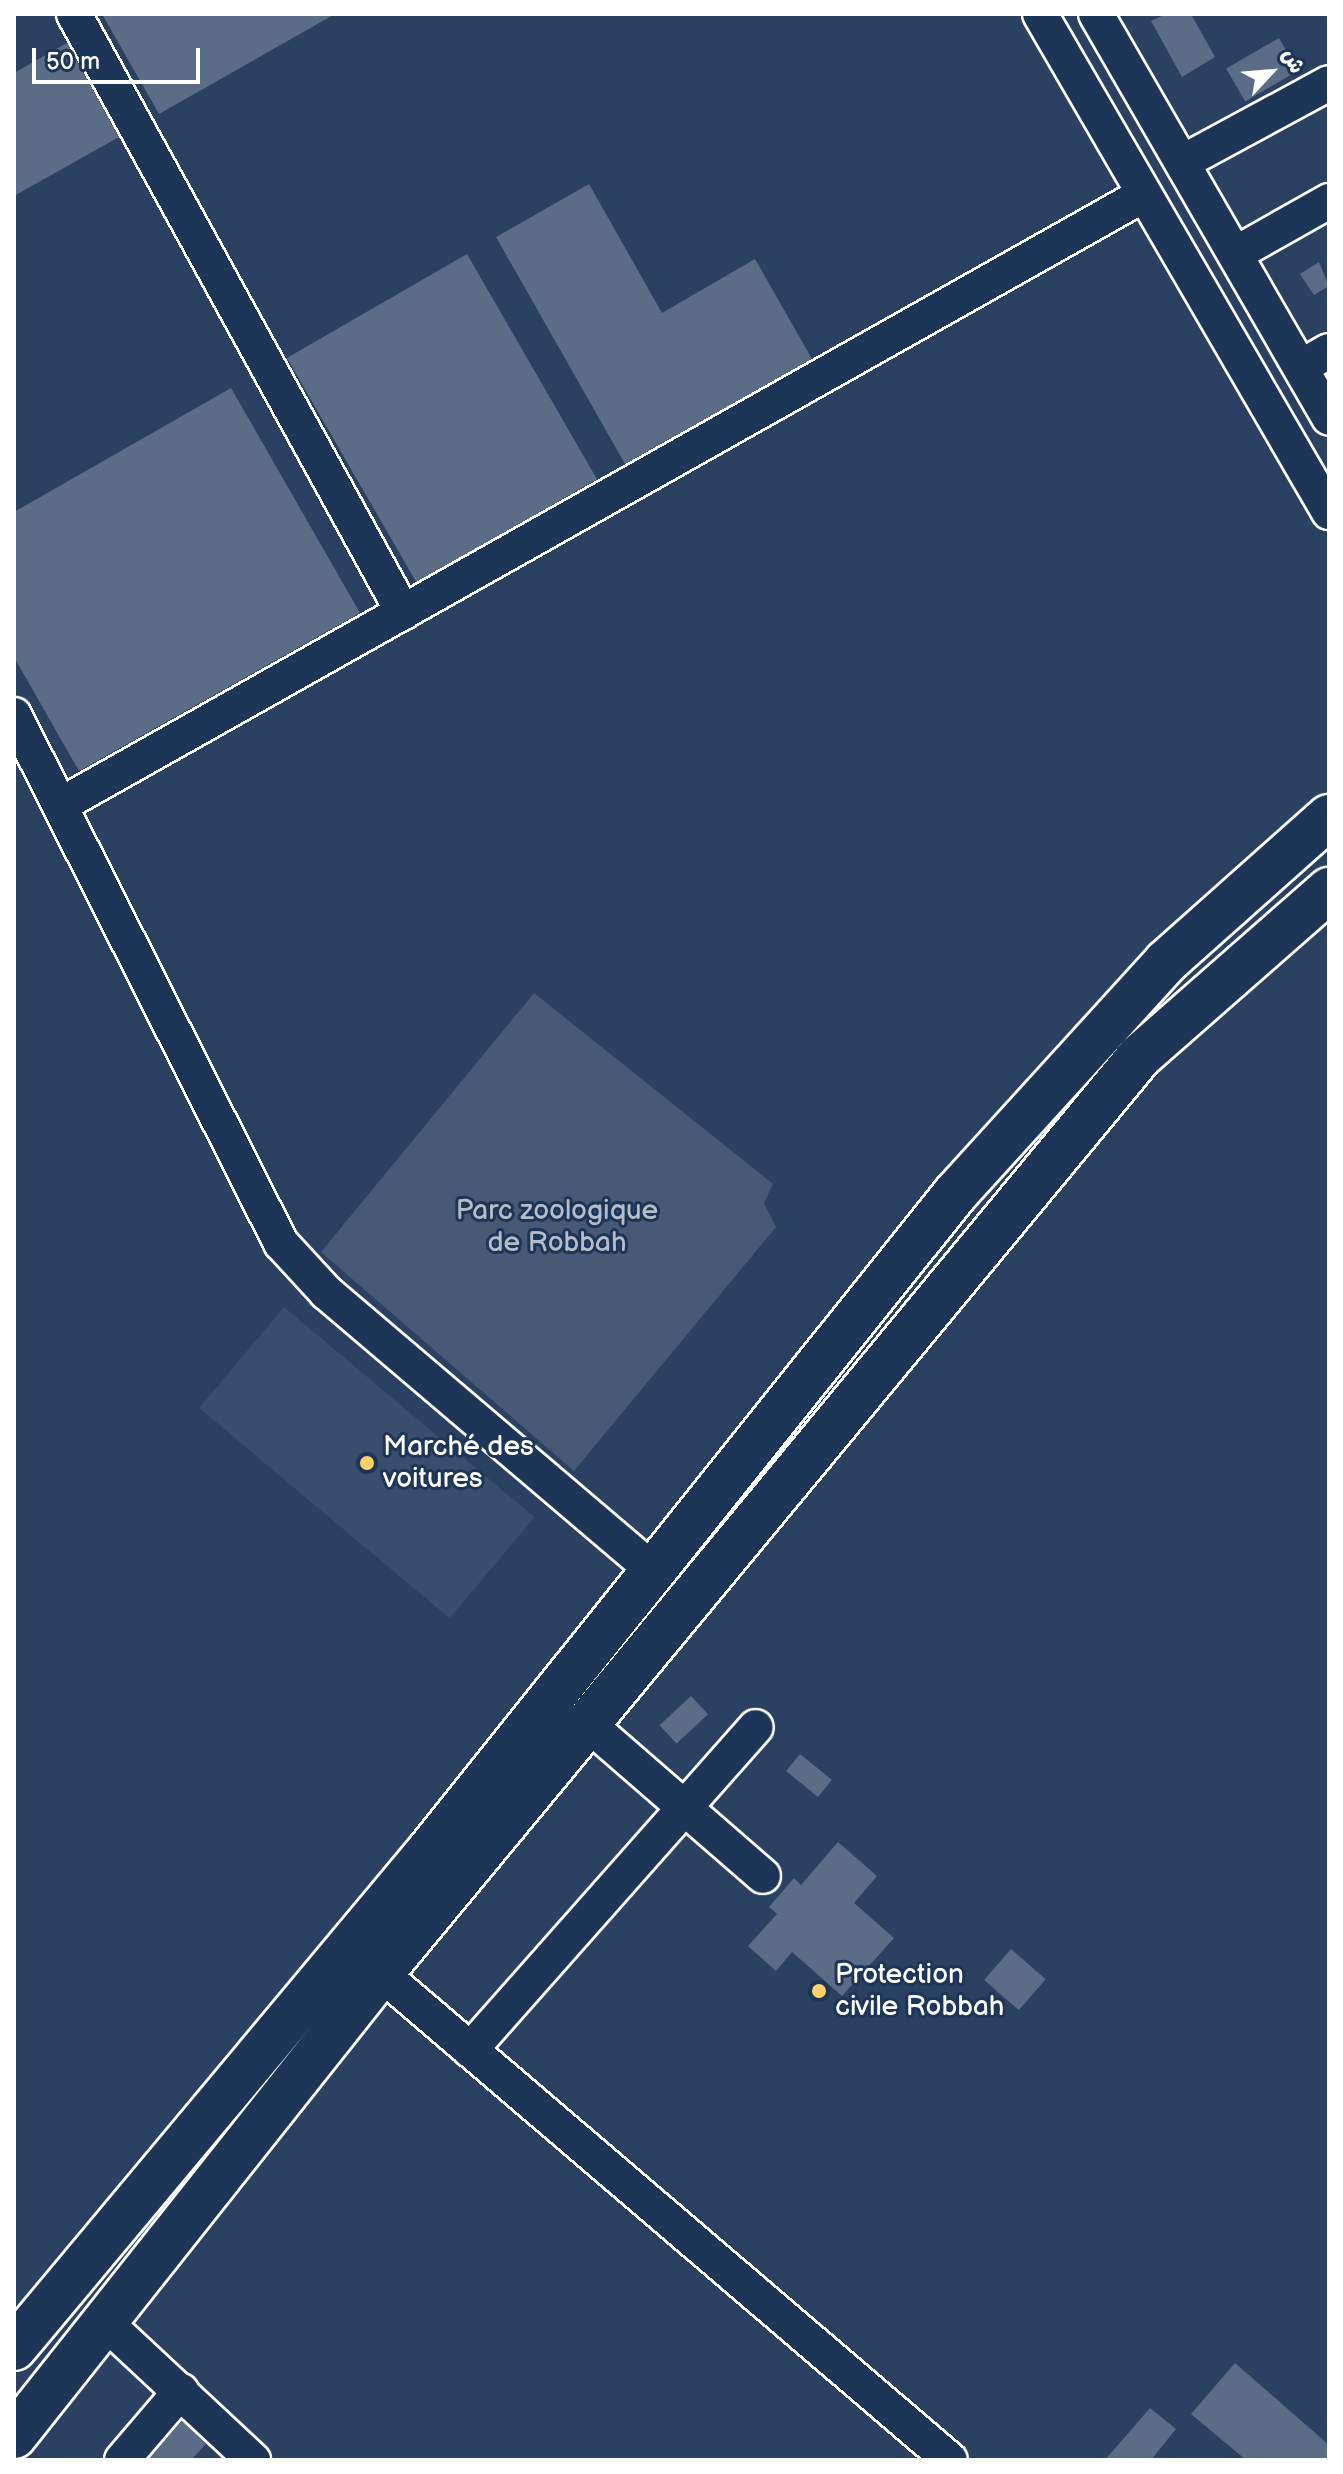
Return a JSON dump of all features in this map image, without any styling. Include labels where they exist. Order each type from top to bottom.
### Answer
[{"type":"highway","points":[[14,2436],[107,2324],[365,1960],[654,1571],[965,1183],[1166,962],[1329,817]]},
{"type":"highway","points":[[14,2348],[365,1960],[587,1723],[1140,1056],[1329,890]]},
{"type":"street","points":[[74,14],[403,612]]},
{"type":"street","points":[[1040,14],[1329,512]]},
{"type":"street","points":[[1096,14],[1235,254],[1315,359],[1329,418]]},
{"type":"street","points":[[1183,162],[1329,83]]},
{"type":"street","points":[[64,803],[1143,195]]},
{"type":"street","points":[[1235,254],[1329,201]]},
{"type":"street","points":[[14,715],[64,803],[281,1243],[326,1292],[654,1571]]},
{"type":"street","points":[[587,1723],[763,1876]]},
{"type":"street","points":[[470,2050],[756,1727]]},
{"type":"street","points":[[365,1960],[950,2460]]},
{"type":"street","points":[[107,2324],[253,2460]]},
{"type":"street","points":[[122,2460],[181,2391]]},
{"type":"shaded area","name":"Marché des voitures","points":[[284,1307],[534,1517],[450,1618],[199,1408]]},
{"type":"green space","name":"Parc zoologique de Robbah","points":[[534,993],[773,1184],[764,1203],[776,1227],[574,1471],[321,1252]]},
{"type":"building","points":[[102,14],[335,14],[159,114]]},
{"type":"building","points":[[1166,14],[1191,14],[1215,57],[1182,77],[1151,21]]},
{"type":"building","points":[[1279,38],[1298,71],[1245,101],[1226,68]]},
{"type":"building","points":[[67,43],[119,137],[14,196],[14,73]]},
{"type":"building","points":[[589,184],[662,313],[755,259],[812,359],[625,464],[496,237]]},
{"type":"building","points":[[467,254],[597,479],[417,583],[287,358]]},
{"type":"building","points":[[1319,262],[1329,286],[1314,295],[1300,274]]},
{"type":"building","points":[[231,388],[360,613],[79,771],[14,657],[14,512]]},
{"type":"building","points":[[691,1696],[708,1714],[677,1744],[660,1725]]},
{"type":"building","points":[[800,1754],[832,1780],[818,1797],[786,1771]]},
{"type":"building","points":[[838,1842],[877,1876],[854,1903],[894,1938],[842,1996],[792,1952],[776,1971],[748,1946],[777,1914],[769,1907],[794,1878],[801,1885]]},
{"type":"building","points":[[1011,1949],[1046,1979],[1019,2010],[984,1980]]},
{"type":"building","points":[[1235,2363],[1329,2445],[1329,2460],[1246,2460],[1191,2414]]},
{"type":"building","points":[[1150,2408],[1176,2429],[1151,2460],[1105,2460]]},
{"type":"building","points":[[182,2421],[206,2444],[191,2460],[148,2460]]},
{"type":"place","name":"Marché des voitures","points":[[367,1463]]},
{"type":"place","name":"Protection civile Robbah","points":[[819,1991]]}]
